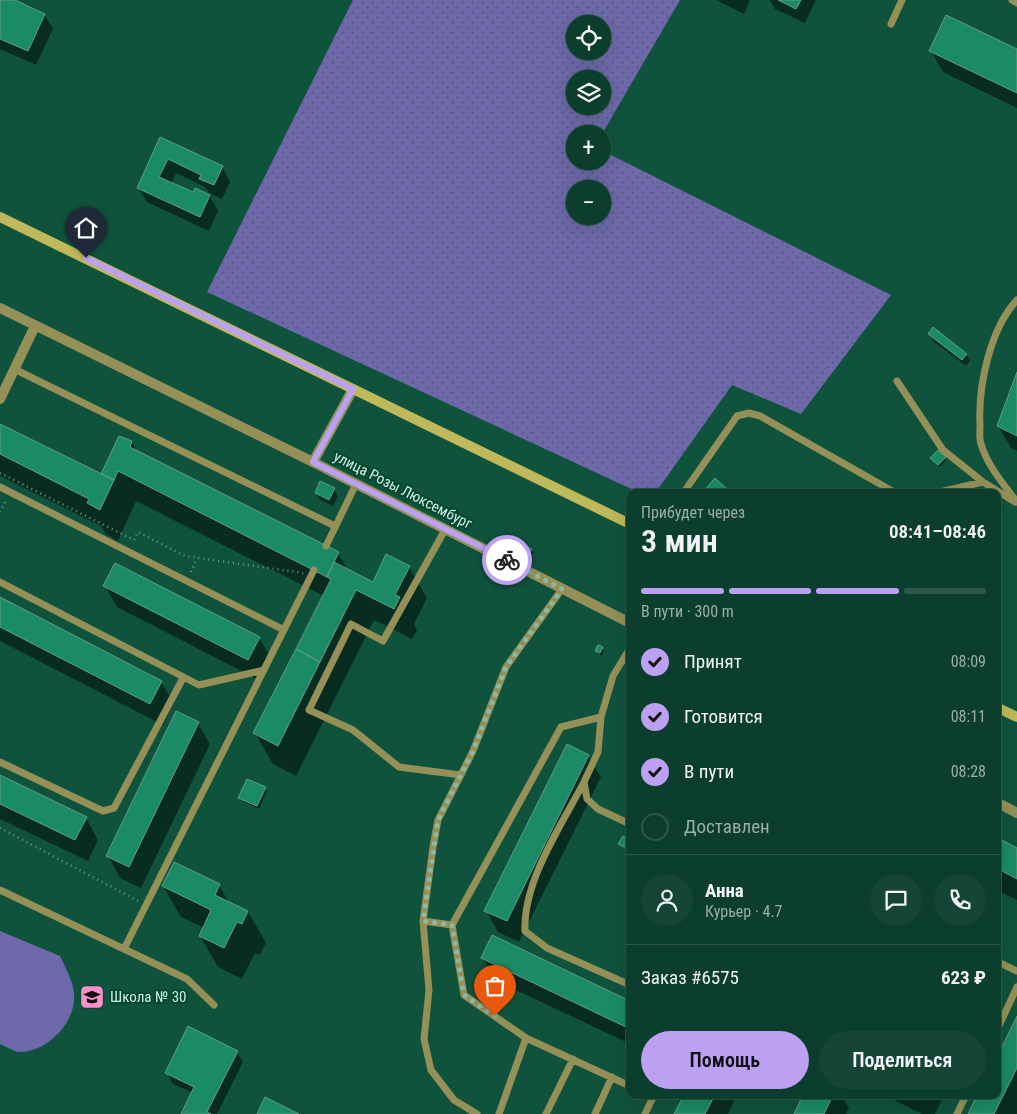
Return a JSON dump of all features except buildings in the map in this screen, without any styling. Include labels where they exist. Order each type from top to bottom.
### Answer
[{"type":"main road","points":[[0,217],[626,522]]},
{"type":"main road","points":[[1001,710],[1017,718]]},
{"type":"street","name":"улица Розы Люксембург","points":[[0,308],[446,528],[626,621]]},
{"type":"street","points":[[0,399],[35,326]]},
{"type":"street","points":[[313,462],[353,389]]},
{"type":"street","points":[[1001,805],[1017,813]]},
{"type":"lane","points":[[891,24],[902,0]]},
{"type":"lane","points":[[1012,0],[1017,2]]},
{"type":"lane","points":[[1017,300],[994,339],[983,374],[979,414],[980,444],[1001,481],[1017,503]]},
{"type":"lane","points":[[14,369],[335,526]]},
{"type":"lane","points":[[897,381],[943,450],[994,489]]},
{"type":"lane","points":[[686,489],[737,416],[749,413],[779,426],[889,489]]},
{"type":"lane","points":[[953,489],[983,482]]},
{"type":"lane","points":[[326,546],[356,484]]},
{"type":"lane","points":[[0,487],[284,630]]},
{"type":"lane","points":[[1001,493],[1017,503]]},
{"type":"lane","points":[[446,528],[383,641],[351,624],[309,710],[352,730],[398,767],[461,775]]},
{"type":"lane","points":[[124,949],[313,572]]},
{"type":"lane","points":[[0,582],[183,678],[199,684],[264,670]]},
{"type":"lane","points":[[476,1114],[454,1100],[431,1070],[424,1039],[429,990],[423,921],[438,820],[473,751],[506,667],[562,589]]},
{"type":"lane","points":[[626,655],[613,676],[601,717],[598,752],[535,877],[524,913],[525,931],[547,948],[626,983]]},
{"type":"lane","points":[[0,762],[103,811],[114,808],[183,678]]},
{"type":"lane","points":[[601,717],[561,727],[452,925],[464,995],[526,1038],[626,1084]]},
{"type":"lane","points":[[584,782],[587,799],[598,809],[626,822]]},
{"type":"lane","points":[[0,890],[187,979],[214,1005]]},
{"type":"lane","points":[[423,921],[452,925]]},
{"type":"lane","points":[[1001,963],[1017,971]]},
{"type":"lane","points":[[1001,1022],[1017,987]]},
{"type":"lane","points":[[499,1114],[526,1038]]},
{"type":"lane","points":[[546,1114],[573,1059]]},
{"type":"lane","points":[[595,1114],[612,1077]]},
{"type":"lane","points":[[646,1114],[652,1099]]},
{"type":"lane","points":[[956,1114],[964,1099]]},
{"type":"path","points":[[0,472],[134,540],[138,532],[185,556],[313,572]]},
{"type":"path","points":[[187,581],[197,558]]},
{"type":"path","points":[[0,828],[146,905]]},
{"type":"shaded area","points":[[353,0],[680,0],[607,125],[566,125],[566,170],[611,170],[611,155],[891,295],[801,414],[732,385],[658,489],[632,489],[207,292]]},
{"type":"shaded area","points":[[0,931],[60,956],[74,989],[72,1010],[63,1028],[47,1043],[28,1051],[14,1051],[0,1044]]},
{"type":"way so far","points":[[495,1016],[464,995],[452,925],[423,921],[438,820],[473,751],[494,693],[506,667],[562,589],[507,560]]},
{"type":"place","name":"Школа № 30","points":[[92,997]]},
{"type":"route","points":[[86,258],[353,389],[313,462],[507,560]]}]
